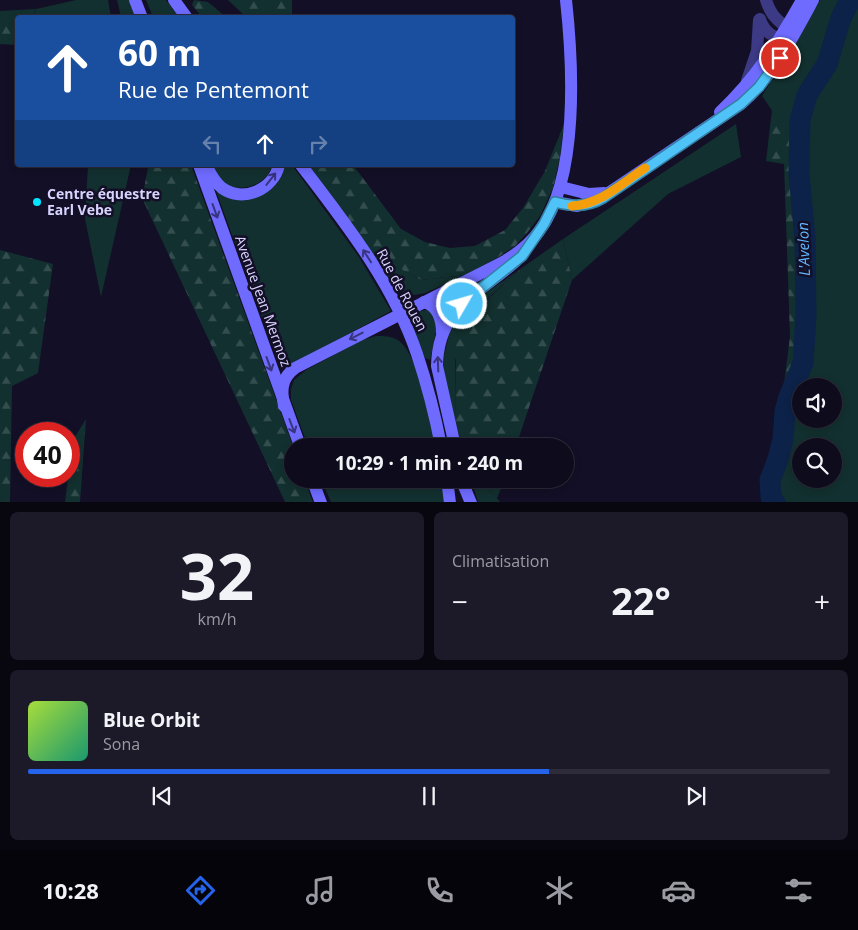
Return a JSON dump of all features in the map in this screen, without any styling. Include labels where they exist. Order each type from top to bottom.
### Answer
[{"type":"street","points":[[135,0],[141,15]]},
{"type":"street","points":[[174,0],[186,15]]},
{"type":"street","points":[[180,0],[187,15]]},
{"type":"street","points":[[442,333],[448,320],[457,309],[522,256],[540,231],[561,187],[567,151],[571,100],[570,47],[566,0]]},
{"type":"street","points":[[744,86],[752,70],[755,58],[760,18],[760,0]]},
{"type":"street","points":[[766,0],[773,16],[787,35]]},
{"type":"street","points":[[555,202],[572,206],[598,200],[736,108],[753,93],[770,73],[802,0]]},
{"type":"street","points":[[693,135],[721,111],[744,86],[787,35],[813,0]]},
{"type":"street","points":[[760,18],[766,31],[787,35]]},
{"type":"street","name":"Avenue Jean Mermoz","points":[[200,167],[297,438]]},
{"type":"street","points":[[207,167],[219,185],[229,191],[241,194],[257,191],[267,185],[276,174],[278,167]]},
{"type":"street","name":"Rue de Rouen","points":[[302,167],[358,243],[384,284],[400,314],[417,353],[439,438]]},
{"type":"street","points":[[561,187],[593,195],[612,189]]},
{"type":"street","points":[[284,406],[282,387],[292,370],[510,258],[540,231]]},
{"type":"street","points":[[424,302],[432,305],[442,321],[437,366],[453,438]]},
{"type":"street","points":[[417,353],[434,397],[447,438]]},
{"type":"street","points":[[316,488],[321,502]]},
{"type":"street","points":[[448,488],[450,502]]},
{"type":"street","points":[[465,488],[469,501]]},
{"type":"green space","points":[[76,0],[108,0],[111,15],[34,15],[36,9]]},
{"type":"green space","points":[[117,0],[129,0],[135,15],[121,15]]},
{"type":"green space","points":[[146,0],[166,0],[177,15],[152,15]]},
{"type":"green space","points":[[194,0],[208,2],[224,15],[200,15],[192,5]]},
{"type":"green space","points":[[228,0],[292,0],[292,15],[244,15]]},
{"type":"green space","points":[[820,0],[858,0],[858,502],[786,502],[776,489],[792,417],[792,428],[842,428],[842,378],[801,378],[809,340],[802,154],[762,96]]},
{"type":"green space","points":[[36,9],[34,15],[15,15],[15,45],[0,44],[0,11]]},
{"type":"green space","points":[[772,110],[802,153],[809,340],[801,378],[792,378],[792,417],[776,489],[785,502],[770,502],[762,489],[777,441],[790,336],[784,164],[766,161]]},
{"type":"green space","points":[[564,124],[560,157],[553,188],[540,216],[527,233],[515,246],[466,275],[421,280],[373,254],[309,167],[354,167],[401,229],[425,242],[450,248],[475,246],[505,230],[523,208],[545,171]]},
{"type":"green space","points":[[736,124],[741,157],[668,194],[572,280],[563,239]]},
{"type":"green space","points":[[88,167],[131,167],[101,297],[85,219]]},
{"type":"green space","points":[[149,167],[192,167],[290,438],[284,438],[284,488],[308,488],[313,502],[285,502],[142,198]]},
{"type":"green space","points":[[212,167],[271,167],[262,181],[243,188],[227,185]]},
{"type":"green space","points":[[281,167],[293,167],[359,257],[391,311],[281,370],[216,191],[231,198],[249,199]]},
{"type":"green space","points":[[563,239],[572,280],[519,438],[460,438],[455,420],[456,329],[519,270]]},
{"type":"green space","points":[[0,250],[53,264],[38,373],[12,386],[10,502],[0,502]]},
{"type":"green space","points":[[373,254],[421,280],[466,275],[425,293],[415,295],[397,291]]},
{"type":"green space","points":[[519,270],[485,301],[455,360],[455,420],[443,373],[444,356],[450,330],[460,315],[480,297]]},
{"type":"green space","points":[[478,279],[481,280],[481,285],[445,312],[438,304],[437,299]]},
{"type":"green space","points":[[427,310],[432,311],[435,317],[436,332],[430,360],[425,358],[408,314]]},
{"type":"green space","points":[[376,336],[385,336],[398,340],[405,348],[418,374],[436,438],[305,438],[291,400],[291,389],[294,380],[306,370],[362,340]]},
{"type":"green space","points":[[86,419],[80,502],[65,502],[67,487],[80,487],[80,429]]},
{"type":"green space","points":[[325,488],[445,488],[446,502],[331,502]]},
{"type":"green space","points":[[474,488],[486,488],[500,502],[478,502]]},
{"type":"green space","points":[[486,488],[501,488],[497,498]]},
{"type":"waterway","name":"L'Avelon","points":[[774,502],[771,497],[770,480],[783,439],[785,411],[803,363],[806,315],[805,238],[799,174],[800,120],[807,95],[827,64],[841,18],[850,0]]},
{"type":"slow traffic","points":[[572,206],[598,200],[645,168]]},
{"type":"place","name":"Centre équestre Earl Vebe","points":[[37,202]]},
{"type":"route","points":[[462,304],[522,256],[547,220],[555,202],[572,206],[595,202],[603,198],[612,189],[741,104],[759,87],[780,58]]}]
